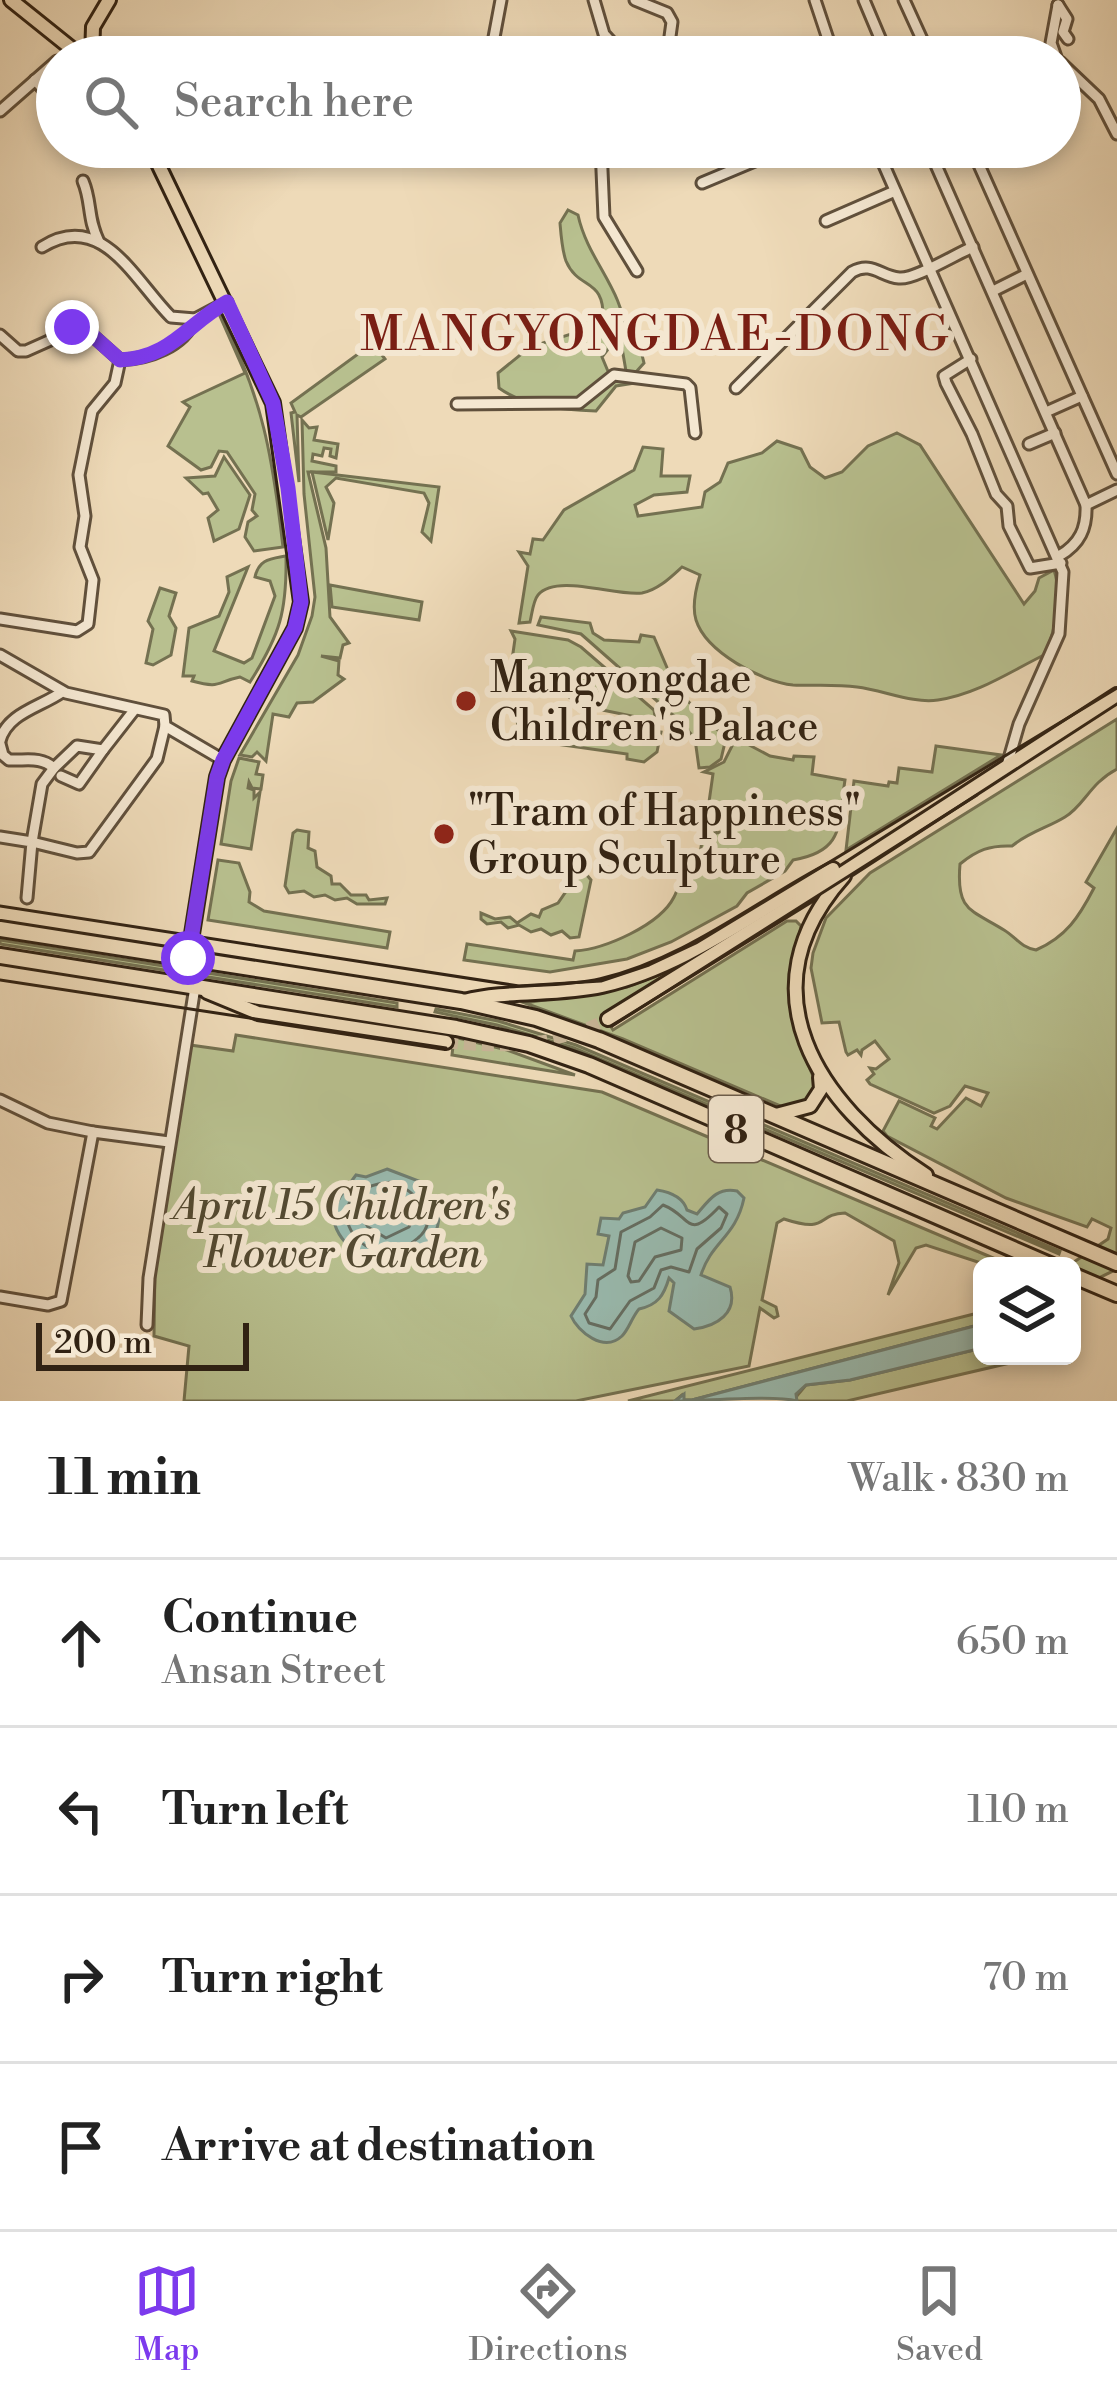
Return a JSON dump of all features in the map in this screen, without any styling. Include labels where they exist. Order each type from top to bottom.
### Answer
[{"type":"highway","name":"8","points":[[0,929],[461,1001],[568,1028],[1117,1263]]},
{"type":"highway","name":"8","points":[[0,956],[493,1035],[559,1053],[1031,1257]]},
{"type":"highway","points":[[1081,1279],[1117,1294]]},
{"type":"main road","points":[[11,0],[48,36]]},
{"type":"main road","points":[[92,36],[92,27],[109,0]]},
{"type":"main road","points":[[160,168],[273,403],[301,602],[295,628],[223,760],[188,958]]},
{"type":"main road","points":[[608,1019],[1117,695]]},
{"type":"main road","points":[[857,861],[805,932],[798,981],[808,1053],[820,1076],[868,1134],[942,1186]]},
{"type":"main road","points":[[461,1001],[491,994],[578,991],[628,979],[698,950],[798,888],[857,861]]},
{"type":"main road","points":[[780,912],[795,916],[805,932]]},
{"type":"main road","points":[[195,987],[258,1013],[446,1042]]},
{"type":"main road","points":[[776,1114],[810,1106],[821,1089],[820,1076]]},
{"type":"street","points":[[494,36],[501,0]]},
{"type":"street","points":[[594,0],[606,36]]},
{"type":"street","points":[[635,0],[667,13],[672,22],[670,36]]},
{"type":"street","points":[[815,0],[827,36]]},
{"type":"street","points":[[864,0],[879,36]]},
{"type":"street","points":[[904,0],[920,36]]},
{"type":"street","points":[[1056,3],[1067,19],[1066,36]]},
{"type":"street","points":[[1052,36],[1056,3]]},
{"type":"street","points":[[0,111],[35,80]]},
{"type":"street","points":[[1081,82],[1099,99],[1117,134]]},
{"type":"street","points":[[601,168],[604,217],[637,271]]},
{"type":"street","points":[[702,184],[738,168]]},
{"type":"street","points":[[885,168],[1060,559],[1064,590],[1059,634],[1018,724],[1008,762]]},
{"type":"street","points":[[937,168],[1086,505],[1082,534],[1051,568],[1030,568],[944,376],[970,359]]},
{"type":"street","points":[[980,168],[1117,474]]},
{"type":"street","points":[[83,181],[88,220],[99,242],[171,317],[195,319]]},
{"type":"street","points":[[826,221],[895,191]]},
{"type":"street","points":[[42,248],[57,238],[76,235],[99,242]]},
{"type":"street","points":[[736,388],[852,272],[873,268],[902,279],[973,247]]},
{"type":"street","points":[[993,292],[1028,274]]},
{"type":"street","points":[[0,335],[18,351],[26,351],[82,326],[120,360],[135,360],[179,342],[195,319],[227,302]]},
{"type":"street","points":[[0,619],[77,631],[88,624],[93,580],[80,547],[85,516],[79,475],[92,411],[115,383],[120,360]]},
{"type":"street","points":[[457,404],[579,403],[614,375],[632,377],[686,384],[693,399],[695,433]]},
{"type":"street","points":[[1046,412],[1082,396]]},
{"type":"street","points":[[972,434],[998,420]]},
{"type":"street","points":[[1029,444],[1055,433]]},
{"type":"street","points":[[1086,505],[1117,490]]},
{"type":"street","points":[[1003,501],[1029,491]]},
{"type":"street","points":[[0,655],[62,692],[164,715],[157,759],[89,852],[0,837]]},
{"type":"street","points":[[62,692],[11,720],[0,742],[3,755],[10,760],[46,761],[80,784],[135,709]]},
{"type":"street","points":[[164,726],[223,760]]},
{"type":"street","points":[[27,898],[42,784],[77,746],[103,750]]},
{"type":"street","points":[[147,1325],[149,1277],[195,987]]},
{"type":"street","points":[[0,1100],[49,1123],[169,1142]]},
{"type":"street","points":[[0,1297],[55,1306],[62,1301],[93,1132]]},
{"type":"green space","points":[[568,210],[578,215],[619,303],[626,336],[638,339],[644,363],[636,372],[626,371],[622,348],[612,344],[602,357],[610,376],[641,382],[616,386],[596,411],[533,403],[499,388],[498,373],[530,347],[603,324],[600,298],[571,271],[565,257],[560,223]]},
{"type":"green space","points":[[219,314],[246,372],[264,428],[283,547],[254,551],[245,537],[248,522],[257,516],[252,510],[255,494],[227,452],[219,451],[211,467],[201,470],[168,446],[190,407],[183,402],[245,373]]},
{"type":"green space","points":[[373,343],[385,359],[301,417],[297,415],[299,482],[291,403]]},
{"type":"green space","points":[[302,420],[309,428],[317,427],[314,440],[338,444],[336,458],[330,456],[331,449],[324,448],[322,456],[313,454],[312,461],[336,466],[336,472],[308,472],[326,548],[330,617],[349,643],[343,645],[340,658],[321,656],[339,661],[338,675],[344,679],[313,702],[297,703],[289,717],[273,714],[266,761],[257,752],[252,757],[240,755],[298,655],[315,597]]},
{"type":"green space","points":[[897,433],[920,445],[1024,604],[1039,578],[1054,570],[1058,602],[1046,654],[981,687],[938,700],[849,686],[780,683],[751,672],[711,643],[695,615],[700,575],[682,567],[642,593],[573,586],[547,589],[536,598],[530,622],[519,623],[528,566],[519,552],[530,554],[533,539],[543,540],[564,510],[634,470],[643,447],[663,449],[661,476],[690,476],[687,492],[654,495],[635,505],[638,516],[702,507],[705,492],[720,482],[728,463],[762,453],[777,441],[801,449],[810,467],[825,478],[842,472],[868,446]]},
{"type":"green space","points":[[224,457],[250,495],[239,529],[214,541],[208,518],[218,510],[208,493],[203,494],[186,478],[215,476]]},
{"type":"green space","points":[[312,472],[439,487],[431,541],[422,532],[429,503],[424,493],[336,478],[326,487],[334,503],[328,540]]},
{"type":"green space","points":[[286,556],[280,622],[250,682],[240,677],[208,684],[183,676],[189,628],[219,616],[229,592],[227,577],[248,567],[214,651],[244,663],[252,658],[275,596],[270,581],[255,577],[257,571],[266,561]]},
{"type":"green space","points":[[330,585],[422,602],[419,620],[332,607]]},
{"type":"green space","points":[[160,588],[176,593],[169,616],[176,628],[171,655],[153,665],[146,663],[153,629],[148,621]]},
{"type":"green space","points":[[541,617],[590,623],[593,633],[604,640],[639,642],[641,635],[654,637],[668,670],[665,679],[726,738],[721,759],[699,768],[695,739],[681,722],[581,634],[538,625]]},
{"type":"green space","points":[[511,631],[568,640],[581,647],[654,710],[655,717],[578,705],[544,680],[520,692],[523,671],[511,667],[515,639]]},
{"type":"green space","points":[[516,718],[538,737],[552,735],[575,721],[661,732],[657,752],[644,762],[627,759],[627,754],[542,742],[520,732]]},
{"type":"green space","points":[[1117,719],[1117,769],[1058,821],[1012,846],[984,849],[960,864],[960,891],[974,912],[1036,950],[1056,939],[1077,917],[1094,888],[1086,882],[1117,828],[1117,1269],[1081,1287],[1081,1257],[1108,1239],[1111,1228],[1092,1219],[1087,1227],[1006,1198],[883,1131],[899,1101],[935,1118],[931,1126],[937,1129],[966,1098],[981,1106],[988,1093],[965,1086],[950,1106],[934,1113],[870,1084],[867,1080],[874,1074],[870,1068],[889,1059],[875,1041],[861,1055],[857,1050],[848,1055],[839,1022],[822,1023],[811,968],[813,953],[826,918],[870,873]]},
{"type":"green space","points":[[736,738],[770,756],[814,757],[812,774],[845,780],[836,834],[822,850],[793,860],[785,871],[747,893],[737,906],[671,942],[627,959],[550,972],[464,960],[467,944],[573,960],[575,951],[616,940],[657,917],[676,892],[686,851],[690,852],[688,864],[698,865],[706,818],[716,833],[730,830],[733,815],[724,806],[716,806],[707,816],[713,774],[704,772],[724,762]]},
{"type":"green space","points":[[936,746],[1001,755],[846,850],[854,781],[888,786],[897,783],[899,768],[932,772]]},
{"type":"green space","points":[[239,758],[259,762],[256,774],[263,775],[261,789],[252,788],[249,782],[248,788],[254,790],[254,798],[260,792],[251,849],[221,844]]},
{"type":"green space","points":[[297,830],[309,832],[308,848],[315,851],[317,867],[331,876],[332,884],[369,900],[387,898],[385,904],[357,904],[304,891],[289,893],[285,886]]},
{"type":"green space","points":[[218,860],[239,863],[249,902],[264,911],[390,932],[387,948],[208,920]]},
{"type":"green space","points":[[578,874],[591,880],[579,937],[570,938],[562,931],[551,935],[541,929],[531,932],[519,925],[508,928],[481,919],[481,913],[495,919],[510,917],[517,923],[531,914],[539,917],[542,910],[558,903]]},
{"type":"green space","points":[[787,921],[801,926],[795,1008],[818,1087],[813,1099],[785,1108],[525,1003],[627,987],[672,970],[732,937],[605,1017],[613,1030]]},
{"type":"green space","points":[[0,940],[397,1003],[397,1007],[0,944]]},
{"type":"green space","points":[[436,1009],[498,1021],[576,1045],[1059,1254],[574,1048]]},
{"type":"green space","name":"April 15 Children's Flower Garden","points":[[236,1035],[602,1092],[991,1257],[973,1260],[926,1245],[916,1248],[888,1295],[899,1263],[894,1241],[845,1213],[809,1225],[784,1219],[777,1223],[762,1300],[776,1307],[778,1316],[760,1308],[749,1366],[576,1401],[184,1401],[189,1346],[154,1336],[155,1264],[190,1045],[233,1051]]},
{"type":"green space","points":[[454,1037],[507,1050],[575,1075],[452,1055]]},
{"type":"green space","points":[[973,1314],[973,1326],[692,1400],[682,1395],[675,1401],[628,1401]]},
{"type":"green space","points":[[973,1350],[973,1365],[1001,1365],[847,1401],[797,1401],[806,1385],[850,1380]]},
{"type":"water","points":[[387,1169],[429,1185],[439,1216],[436,1232],[417,1260],[384,1265],[345,1250],[334,1214],[356,1175],[366,1177]]},
{"type":"water","points":[[657,1190],[675,1196],[697,1214],[724,1191],[737,1191],[744,1198],[735,1222],[701,1275],[730,1287],[728,1311],[718,1321],[694,1329],[669,1311],[674,1283],[669,1278],[659,1298],[639,1309],[622,1336],[607,1342],[592,1338],[571,1316],[585,1294],[587,1264],[603,1265],[609,1236],[598,1234],[601,1218],[619,1219],[623,1213],[645,1207]]},
{"type":"water","points":[[973,1326],[973,1350],[850,1380],[806,1385],[796,1394],[797,1401],[675,1401],[684,1394],[684,1400]]},
{"type":"tunnel","points":[[446,1042],[529,1043],[569,1035],[608,1019]]},
{"type":"tram line","points":[[0,906],[519,986],[601,981],[696,943],[1117,688]]},
{"type":"tram line","points":[[612,1026],[977,795]]},
{"type":"tram line","points":[[0,980],[446,1048]]},
{"type":"place","name":"Mangyongdae Children's Palace","points":[[466,701]]},
{"type":"place","name":"\"Tram of Happiness\" Group Sculpture","points":[[444,834]]},
{"type":"district","name":"MANGYONGDAE-DONG","points":[[656,333]]},
{"type":"route","points":[[72,327],[82,326],[93,333],[120,360],[135,360],[179,342],[195,319],[227,302],[273,403],[281,445],[301,602],[295,628],[217,777],[188,958]]}]
